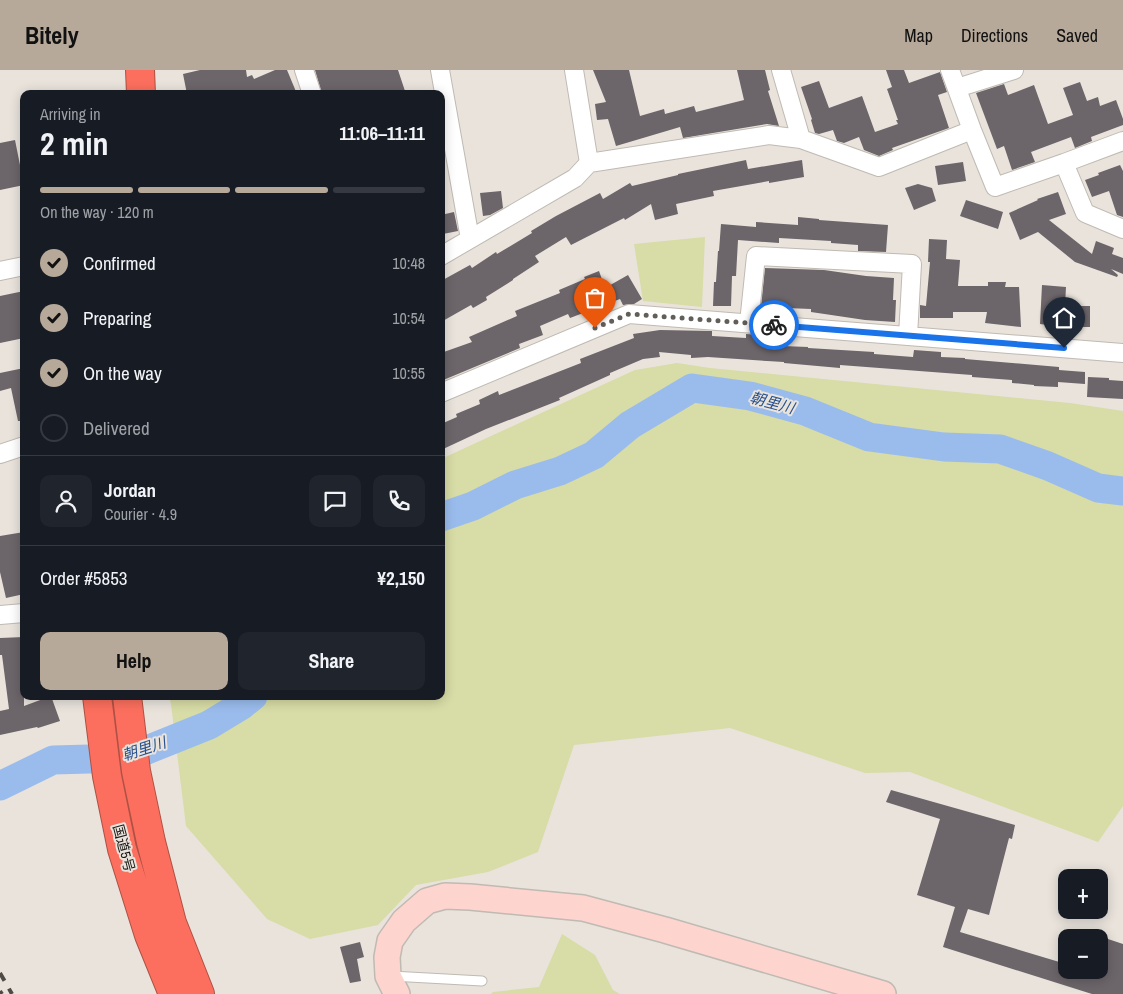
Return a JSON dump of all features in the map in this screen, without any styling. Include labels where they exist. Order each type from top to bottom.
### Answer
[{"type":"highway","points":[[140,70],[141,90]]},
{"type":"highway","name":"国道5号","points":[[97,700],[107,776],[122,849],[160,929],[200,994]]},
{"type":"highway","name":"国道5号","points":[[127,700],[136,771],[150,842],[160,929],[173,994]]},
{"type":"street","points":[[304,70],[311,90]]},
{"type":"street","points":[[440,70],[442,90]]},
{"type":"street","points":[[574,70],[589,163]]},
{"type":"street","points":[[781,70],[801,139]]},
{"type":"street","points":[[950,70],[995,187],[1123,140]]},
{"type":"street","points":[[957,88],[1014,70]]},
{"type":"street","points":[[445,108],[470,239]]},
{"type":"street","points":[[445,254],[575,178],[589,163],[769,135],[801,139],[879,167],[972,130]]},
{"type":"street","points":[[1064,163],[1084,213],[1123,229]]},
{"type":"street","points":[[748,323],[756,256],[912,264],[908,336]]},
{"type":"street","points":[[0,271],[20,267]]},
{"type":"street","points":[[445,391],[629,314],[1123,353]]},
{"type":"street","points":[[0,454],[20,447]]},
{"type":"street","points":[[0,615],[20,613]]},
{"type":"street","points":[[392,985],[387,957],[390,941],[404,921],[427,901],[445,896],[453,896],[583,908],[883,994]]},
{"type":"lane","points":[[392,985],[482,982]]},
{"type":"green space","points":[[705,237],[702,307],[643,301],[634,244]]},
{"type":"green space","points":[[677,363],[710,368],[1070,403],[1123,411],[1123,806],[1098,842],[910,772],[865,773],[730,728],[574,745],[538,852],[488,872],[416,885],[378,925],[310,939],[267,919],[186,826],[170,700],[445,700],[445,457],[635,370]]},
{"type":"green space","points":[[562,934],[595,955],[613,990],[620,994],[491,994],[493,992],[539,987]]},
{"type":"building","points":[[200,70],[246,70],[247,77],[252,75],[254,79],[275,70],[287,70],[295,90],[186,90],[183,74]]},
{"type":"building","points":[[315,70],[398,70],[405,90],[321,90]]},
{"type":"building","points":[[593,70],[629,70],[640,116],[664,109],[665,114],[694,106],[696,112],[744,100],[737,70],[765,70],[770,90],[768,91],[779,126],[767,124],[683,138],[680,127],[616,146],[608,119],[597,120],[595,104],[606,102]]},
{"type":"building","points":[[886,70],[904,70],[909,83],[940,72],[947,92],[938,95],[949,128],[892,148],[893,150],[879,156],[864,150],[859,137],[844,143],[837,141],[833,130],[819,134],[815,133],[801,87],[819,81],[829,108],[862,96],[875,132],[898,124],[887,89],[892,87]]},
{"type":"building","points":[[1080,82],[1087,101],[1098,97],[1100,106],[1116,100],[1123,119],[1123,125],[1091,137],[1092,141],[1075,148],[1071,137],[1031,152],[1035,162],[1012,170],[1004,146],[997,149],[976,93],[1004,84],[1008,95],[1034,85],[1048,124],[1073,115],[1063,88]]},
{"type":"building","points":[[15,140],[20,165],[20,186],[0,190],[0,143]]},
{"type":"building","points":[[746,160],[748,169],[802,160],[804,177],[713,191],[714,196],[676,204],[678,214],[655,220],[651,204],[625,220],[624,218],[571,245],[566,237],[535,256],[539,262],[486,297],[487,300],[473,308],[471,305],[445,320],[445,279],[470,265],[472,268],[496,252],[497,254],[532,233],[531,231],[556,216],[600,193],[603,199],[630,183],[632,186]]},
{"type":"building","points":[[963,162],[966,181],[938,185],[935,166]]},
{"type":"building","points":[[1120,165],[1123,171],[1123,217],[1117,215],[1109,191],[1092,197],[1085,180]]},
{"type":"building","points":[[918,184],[932,188],[936,201],[914,210],[905,188]]},
{"type":"building","points":[[501,191],[503,208],[490,215],[483,216],[480,193]]},
{"type":"building","points":[[1058,192],[1066,214],[1049,220],[1092,254],[1096,241],[1114,248],[1112,254],[1123,258],[1123,274],[1111,269],[1118,275],[1117,277],[1075,262],[1038,232],[1020,240],[1009,213],[1037,199]]},
{"type":"building","points":[[966,200],[1003,212],[998,229],[960,216]]},
{"type":"building","points":[[454,212],[458,231],[445,234],[445,214]]},
{"type":"building","points":[[798,217],[888,225],[886,252],[858,251],[858,245],[831,243],[831,241],[779,238],[779,243],[738,240],[736,276],[732,276],[731,306],[713,306],[721,224],[756,227],[756,222],[798,225]]},
{"type":"building","points":[[929,239],[947,240],[946,259],[960,260],[958,286],[988,286],[988,282],[1006,282],[1005,287],[1019,287],[1021,327],[985,323],[987,312],[953,312],[953,318],[920,318],[920,305],[926,306],[930,262],[928,262]]},
{"type":"building","points":[[765,268],[824,270],[894,278],[895,322],[865,320],[811,312],[811,309],[761,307]]},
{"type":"building","points":[[599,271],[605,288],[628,275],[642,299],[634,304],[623,305],[620,299],[570,318],[568,314],[540,326],[543,335],[519,344],[520,348],[445,379],[445,352],[472,342],[469,337],[517,316],[515,311],[560,293],[559,290],[585,279],[584,277]]},
{"type":"building","points":[[1042,285],[1066,287],[1065,306],[1090,306],[1090,327],[1062,327],[1040,324]]},
{"type":"building","points":[[20,292],[20,339],[0,343],[0,296]]},
{"type":"building","points":[[660,330],[712,331],[712,336],[746,338],[746,334],[759,335],[758,341],[782,343],[782,346],[874,352],[874,354],[913,357],[914,350],[941,352],[941,357],[1059,367],[1059,370],[1085,372],[1085,384],[1058,382],[1058,387],[1034,386],[1012,383],[1012,380],[972,377],[972,375],[840,365],[840,368],[708,357],[691,358],[691,355],[659,352],[660,357],[643,359],[559,398],[560,400],[486,429],[445,448],[445,422],[457,417],[456,414],[480,404],[479,400],[498,391],[499,395],[581,363],[580,359],[634,338],[633,334]]},
{"type":"building","points":[[20,369],[20,421],[18,421],[11,388],[0,391],[0,373]]},
{"type":"building","points":[[1088,377],[1123,381],[1123,399],[1087,397]]},
{"type":"building","points":[[20,533],[20,595],[6,598],[0,572],[0,536]]},
{"type":"building","points":[[20,637],[20,700],[24,700],[24,706],[40,700],[52,700],[60,721],[38,728],[0,735],[0,711],[9,709],[2,655],[0,655],[0,638]]},
{"type":"building","points":[[891,790],[1015,825],[1012,839],[1009,838],[989,915],[968,909],[960,932],[1058,962],[1058,979],[1108,979],[1108,939],[1123,944],[1123,994],[1092,994],[943,947],[955,907],[917,895],[940,819],[886,802]]},
{"type":"building","points":[[360,942],[364,957],[357,959],[361,981],[350,983],[340,947]]},
{"type":"waterway","name":"朝里川","points":[[445,516],[473,506],[515,485],[560,471],[594,455],[630,425],[692,388],[750,396],[805,411],[869,437],[944,447],[1000,449],[1048,466],[1098,488],[1123,491]]},
{"type":"waterway","name":"朝里川","points":[[0,786],[53,760],[127,758],[209,725],[248,700]]},
{"type":"railway","points":[[0,973],[12,994]]},
{"type":"way so far","points":[[595,328],[629,314],[774,325]]},
{"type":"route","points":[[774,325],[1064,348]]}]
